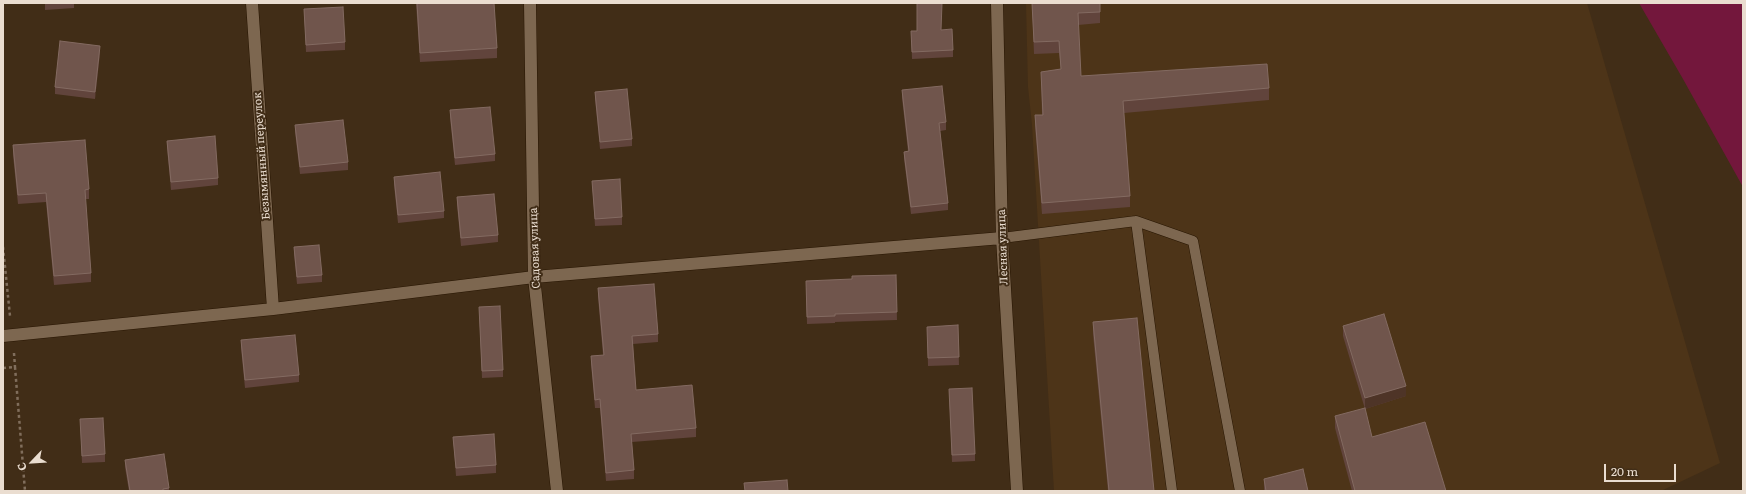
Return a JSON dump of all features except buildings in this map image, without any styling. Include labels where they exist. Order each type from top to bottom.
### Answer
[{"type":"street","name":"Безымянный переулок","points":[[252,3],[273,309]]},
{"type":"street","name":"Садовая улица","points":[[530,3],[534,277],[557,491]]},
{"type":"street","name":"Лесная улица","points":[[998,3],[1002,238],[1017,491]]},
{"type":"street","points":[[7,335],[273,309],[534,277],[1002,238]]},
{"type":"lane","points":[[1136,221],[1172,491]]},
{"type":"lane","points":[[1002,238],[1136,221],[1193,241],[1240,491]]},
{"type":"path","points":[[3,248],[7,335],[15,367],[26,491]]},
{"type":"path","points":[[3,368],[15,367]]},
{"type":"shaded area","points":[[1026,3],[1587,3],[1720,463],[1661,491],[1054,491],[1032,125],[1028,87]]},
{"type":"shaded area","points":[[1639,3],[1743,3],[1743,187],[1683,79]]}]
